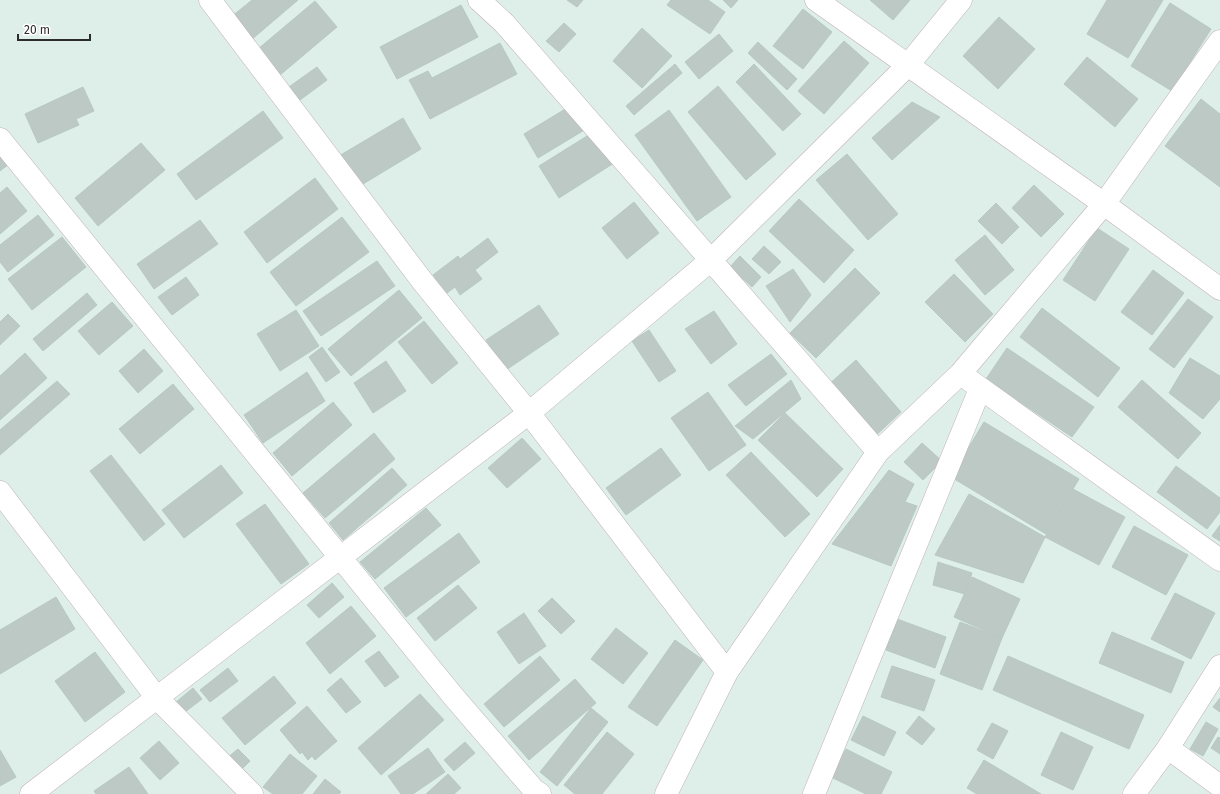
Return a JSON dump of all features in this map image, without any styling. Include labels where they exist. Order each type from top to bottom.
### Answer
[{"type":"street","points":[[210,0],[423,282],[529,413],[726,672]]},
{"type":"street","points":[[479,0],[504,24],[878,452]]},
{"type":"street","points":[[816,0],[1104,204],[1220,289]]},
{"type":"street","points":[[31,794],[529,413],[711,260],[908,65],[960,0]]},
{"type":"street","points":[[666,794],[726,672],[878,452],[960,374],[1104,204],[1220,40]]},
{"type":"street","points":[[0,139],[453,696],[534,790],[540,794]]},
{"type":"street","points":[[960,374],[1220,560]]},
{"type":"street","points":[[814,794],[980,389]]},
{"type":"street","points":[[0,492],[157,698],[252,794]]},
{"type":"street","points":[[1134,794],[1168,748],[1220,666]]},
{"type":"street","points":[[1168,748],[1220,786]]},
{"type":"building","points":[[252,0],[298,0],[251,40],[231,17]]},
{"type":"building","points":[[567,0],[583,0],[577,7]]},
{"type":"building","points":[[671,0],[708,0],[725,12],[710,34],[667,5]]},
{"type":"building","points":[[723,0],[738,0],[731,8]]},
{"type":"building","points":[[870,0],[910,0],[893,20]]},
{"type":"building","points":[[1107,0],[1163,0],[1128,58],[1087,34]]},
{"type":"building","points":[[315,1],[337,27],[280,75],[258,49]]},
{"type":"building","points":[[1170,3],[1211,29],[1172,91],[1131,66]]},
{"type":"building","points":[[461,5],[478,37],[397,79],[380,47]]},
{"type":"building","points":[[803,9],[832,32],[803,69],[773,46]]},
{"type":"building","points":[[999,17],[1035,49],[998,89],[963,56]]},
{"type":"building","points":[[564,23],[576,34],[559,52],[546,41]]},
{"type":"building","points":[[642,28],[672,56],[642,88],[613,61]]},
{"type":"building","points":[[719,34],[733,51],[699,79],[685,62]]},
{"type":"building","points":[[844,41],[869,63],[824,114],[798,91]]},
{"type":"building","points":[[758,42],[797,79],[787,90],[748,53]]},
{"type":"building","points":[[500,43],[517,74],[430,119],[409,80],[428,71],[432,78]]},
{"type":"building","points":[[1087,57],[1138,99],[1115,127],[1064,84]]},
{"type":"building","points":[[675,64],[682,73],[634,115],[626,106]]},
{"type":"building","points":[[754,64],[801,114],[783,131],[736,82]]},
{"type":"building","points":[[317,67],[327,80],[296,103],[286,89]]},
{"type":"building","points":[[718,86],[776,154],[746,180],[688,112]]},
{"type":"building","points":[[83,87],[94,111],[76,119],[79,125],[38,143],[25,114]]},
{"type":"building","points":[[1201,99],[1220,114],[1220,187],[1165,146]]},
{"type":"building","points":[[912,102],[940,117],[892,160],[872,138]]},
{"type":"building","points":[[572,105],[586,129],[538,158],[524,134]]},
{"type":"building","points":[[669,110],[731,197],[697,221],[635,135]]},
{"type":"building","points":[[263,111],[283,138],[196,200],[177,174]]},
{"type":"building","points":[[403,118],[421,149],[358,187],[339,156]]},
{"type":"building","points":[[587,136],[601,143],[614,163],[559,198],[539,166]]},
{"type":"building","points":[[141,143],[165,170],[98,226],[75,198]]},
{"type":"building","points":[[0,154],[9,164],[0,171]]},
{"type":"building","points":[[847,154],[898,214],[868,240],[816,180]]},
{"type":"building","points":[[315,178],[338,209],[267,263],[244,232]]},
{"type":"building","points":[[1034,185],[1064,214],[1041,237],[1012,208]]},
{"type":"building","points":[[7,187],[27,211],[0,234],[0,193]]},
{"type":"building","points":[[799,199],[854,250],[824,283],[769,231]]},
{"type":"building","points":[[634,202],[659,233],[627,259],[602,228]]},
{"type":"building","points":[[996,203],[1019,227],[1002,244],[978,221]]},
{"type":"building","points":[[38,215],[54,235],[8,272],[0,262],[0,245]]},
{"type":"building","points":[[342,217],[369,252],[296,306],[270,272]]},
{"type":"building","points":[[200,220],[218,244],[154,289],[137,264]]},
{"type":"building","points":[[1097,228],[1129,249],[1095,301],[1063,280]]},
{"type":"building","points":[[985,235],[1014,270],[985,295],[955,260]]},
{"type":"building","points":[[62,237],[86,267],[32,310],[8,279]]},
{"type":"building","points":[[488,238],[498,252],[475,270],[482,279],[460,295],[455,287],[447,293],[433,275],[458,256],[460,259]]},
{"type":"building","points":[[764,246],[781,262],[769,274],[752,259]]},
{"type":"building","points":[[740,256],[761,277],[752,287],[730,267]]},
{"type":"building","points":[[377,261],[395,286],[321,336],[303,311]]},
{"type":"building","points":[[855,268],[880,293],[816,358],[790,333]]},
{"type":"building","points":[[793,269],[811,295],[790,322],[766,286]]},
{"type":"building","points":[[1153,270],[1184,293],[1152,335],[1121,312]]},
{"type":"building","points":[[954,274],[993,314],[965,342],[925,302]]},
{"type":"building","points":[[186,277],[199,295],[172,315],[158,297]]},
{"type":"building","points":[[399,290],[422,318],[351,376],[328,349]]},
{"type":"building","points":[[87,293],[97,305],[43,351],[33,339]]},
{"type":"building","points":[[1188,299],[1213,317],[1174,368],[1149,349]]},
{"type":"building","points":[[112,302],[133,326],[99,355],[78,331]]},
{"type":"building","points":[[539,305],[559,334],[506,370],[486,340]]},
{"type":"building","points":[[1042,308],[1120,368],[1098,397],[1020,337]]},
{"type":"building","points":[[296,310],[319,346],[280,371],[257,334]]},
{"type":"building","points":[[714,311],[737,344],[711,364],[685,329]]},
{"type":"building","points":[[8,314],[20,326],[0,345],[0,322]]},
{"type":"building","points":[[424,321],[458,363],[432,384],[398,342]]},
{"type":"building","points":[[649,330],[676,371],[659,382],[632,341]]},
{"type":"building","points":[[322,347],[340,372],[326,382],[309,357]]},
{"type":"building","points":[[1007,348],[1094,407],[1072,437],[986,379]]},
{"type":"building","points":[[144,349],[163,371],[138,393],[119,371]]},
{"type":"building","points":[[25,353],[47,378],[0,420],[0,376]]},
{"type":"building","points":[[771,354],[787,374],[746,406],[728,385]]},
{"type":"building","points":[[1190,358],[1220,376],[1220,399],[1203,419],[1169,393]]},
{"type":"building","points":[[856,360],[901,412],[873,438],[827,386]]},
{"type":"building","points":[[386,361],[406,391],[373,413],[354,383]]},
{"type":"building","points":[[307,372],[325,401],[263,443],[244,415]]},
{"type":"building","points":[[791,380],[801,399],[753,439],[735,426]]},
{"type":"building","points":[[1142,380],[1201,433],[1178,459],[1118,407]]},
{"type":"building","points":[[57,381],[70,394],[0,455],[0,430]]},
{"type":"building","points":[[173,384],[194,409],[140,454],[119,429]]},
{"type":"building","points":[[708,392],[746,445],[709,471],[671,418]]},
{"type":"building","points":[[333,402],[352,425],[292,476],[273,453]]},
{"type":"building","points":[[785,413],[843,469],[817,497],[758,440]]},
{"type":"building","points":[[984,422],[1079,479],[1046,534],[951,477]]},
{"type":"building","points":[[374,433],[395,459],[325,518],[303,493]]},
{"type":"building","points":[[522,438],[541,459],[507,488],[488,468]]},
{"type":"building","points":[[922,443],[942,461],[923,480],[904,462]]},
{"type":"building","points":[[661,448],[681,475],[626,515],[606,488]]},
{"type":"building","points":[[751,452],[810,514],[785,537],[726,475]]},
{"type":"building","points":[[111,455],[165,524],[144,541],[90,471]]},
{"type":"building","points":[[221,465],[243,493],[184,538],[162,510]]},
{"type":"building","points":[[1176,466],[1220,498],[1220,512],[1207,529],[1157,492]]},
{"type":"building","points":[[392,468],[407,485],[343,540],[329,523]]},
{"type":"building","points":[[889,470],[914,484],[905,502],[917,506],[891,566],[832,544]]},
{"type":"building","points":[[1073,489],[1125,517],[1099,565],[1045,537]]},
{"type":"building","points":[[969,494],[1045,537],[1023,583],[935,555]]},
{"type":"building","points":[[265,504],[309,564],[281,584],[236,524]]},
{"type":"building","points":[[426,508],[441,525],[375,579],[360,562]]},
{"type":"building","points":[[1220,525],[1220,541],[1212,536]]},
{"type":"building","points":[[1134,526],[1188,555],[1166,595],[1112,567]]},
{"type":"building","points":[[459,533],[480,562],[406,617],[384,588]]},
{"type":"building","points":[[938,562],[972,573],[965,594],[933,585]]},
{"type":"building","points":[[972,577],[1020,599],[1002,638],[954,617]]},
{"type":"building","points":[[332,583],[344,597],[319,618],[307,605]]},
{"type":"building","points":[[458,585],[477,608],[435,641],[417,618]]},
{"type":"building","points":[[1175,593],[1215,613],[1191,659],[1151,639]]},
{"type":"building","points":[[56,597],[75,629],[0,674],[0,630]]},
{"type":"building","points":[[552,598],[575,621],[561,634],[538,611]]},
{"type":"building","points":[[351,606],[376,636],[330,674],[306,643]]},
{"type":"building","points":[[524,613],[546,646],[519,664],[497,632]]},
{"type":"building","points":[[897,619],[946,637],[935,668],[886,650]]},
{"type":"building","points":[[960,622],[1002,638],[982,690],[940,674]]},
{"type":"building","points":[[616,628],[648,653],[623,684],[591,659]]},
{"type":"building","points":[[1112,632],[1184,662],[1171,693],[1099,663]]},
{"type":"building","points":[[675,640],[703,660],[657,726],[628,707]]},
{"type":"building","points":[[379,651],[399,677],[385,687],[365,661]]},
{"type":"building","points":[[95,652],[125,692],[85,722],[55,681]]},
{"type":"building","points":[[540,656],[560,680],[504,727],[484,704]]},
{"type":"building","points":[[1008,656],[1144,715],[1129,749],[993,690]]},
{"type":"building","points":[[892,666],[935,680],[924,711],[881,697]]},
{"type":"building","points":[[228,668],[238,681],[210,702],[200,690]]},
{"type":"building","points":[[274,676],[296,703],[245,745],[222,718]]},
{"type":"building","points":[[341,678],[361,702],[346,713],[327,690]]},
{"type":"building","points":[[575,679],[596,703],[529,760],[508,736]]},
{"type":"building","points":[[193,688],[202,699],[185,712],[176,702]]},
{"type":"building","points":[[420,694],[444,720],[381,775],[358,748]]},
{"type":"building","points":[[1220,698],[1220,712],[1213,707]]},
{"type":"building","points":[[307,706],[337,741],[315,760],[312,756],[308,760],[302,752],[300,754],[280,730]]},
{"type":"building","points":[[591,708],[608,722],[557,786],[540,772]]},
{"type":"building","points":[[863,716],[896,732],[884,756],[851,740]]},
{"type":"building","points":[[919,716],[935,729],[922,745],[906,733]]},
{"type":"building","points":[[1206,722],[1218,729],[1203,756],[1190,749]]},
{"type":"building","points":[[992,723],[1008,731],[993,759],[977,750]]},
{"type":"building","points":[[607,732],[634,754],[602,794],[575,794],[564,785]]},
{"type":"building","points":[[1061,732],[1093,747],[1073,790],[1041,775]]},
{"type":"building","points":[[1218,737],[1220,738],[1220,754],[1211,748]]},
{"type":"building","points":[[159,741],[179,763],[160,780],[140,758]]},
{"type":"building","points":[[465,742],[475,753],[454,771],[444,760]]},
{"type":"building","points":[[428,748],[445,772],[413,794],[401,794],[388,776]]},
{"type":"building","points":[[238,749],[250,761],[240,771],[227,758]]},
{"type":"building","points":[[846,749],[892,772],[881,794],[866,794],[831,777]]},
{"type":"building","points":[[0,750],[16,777],[0,786]]},
{"type":"building","points":[[290,754],[317,776],[302,794],[273,794],[263,787]]},
{"type":"building","points":[[984,760],[1041,794],[977,794],[967,788]]},
{"type":"building","points":[[129,767],[148,794],[96,794],[94,791]]},
{"type":"building","points":[[448,774],[461,788],[454,794],[426,794]]},
{"type":"building","points":[[325,779],[341,792],[339,794],[313,794]]}]
